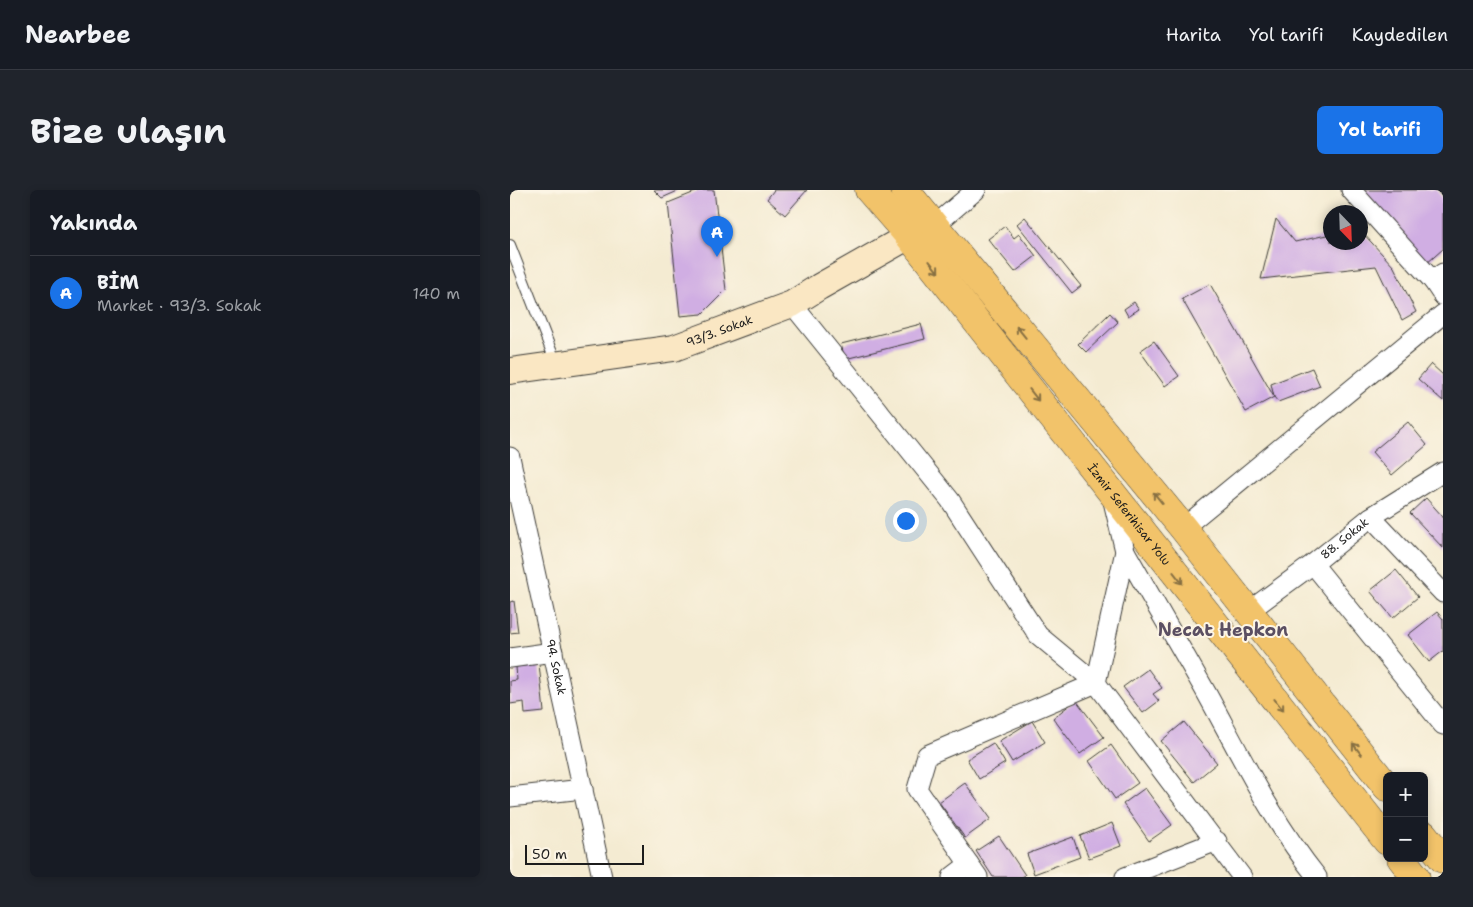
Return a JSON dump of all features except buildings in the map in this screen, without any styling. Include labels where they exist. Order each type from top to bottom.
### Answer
[{"type":"main road","name":"İzmir Seferihisar Yolu","points":[[868,190],[909,236],[1383,836]]},
{"type":"main road","points":[[905,190],[1183,528],[1383,782]]},
{"type":"main road","points":[[1428,840],[1443,859]]},
{"type":"main road","points":[[1404,862],[1416,877]]},
{"type":"street","points":[[909,236],[934,226],[976,190]]},
{"type":"street","points":[[1351,190],[1440,284]]},
{"type":"street","name":"93/3. Sokak","points":[[510,371],[674,348],[792,304],[909,236]]},
{"type":"street","points":[[792,304],[950,500],[1038,635],[1096,683],[1242,877]]},
{"type":"street","points":[[1183,528],[1443,314]]},
{"type":"street","name":"94. Sokak","points":[[510,457],[517,515],[553,652],[602,877]]},
{"type":"street","name":"88. Sokak","points":[[1249,611],[1313,564],[1371,517],[1443,472]]},
{"type":"street","points":[[1110,491],[1125,551],[1207,694],[1252,781],[1305,863],[1317,877]]},
{"type":"street","points":[[1371,517],[1443,593]]},
{"type":"street","points":[[1096,683],[1125,551]]},
{"type":"street","points":[[1313,564],[1443,725]]},
{"type":"street","points":[[510,658],[553,652]]},
{"type":"street","points":[[952,877],[973,871],[917,789],[927,756],[1096,683]]},
{"type":"street","points":[[510,797],[582,789]]},
{"type":"street","points":[[1125,877],[1216,841]]},
{"type":"lane","points":[[510,245],[556,364]]},
{"type":"place","name":"BİM","points":[[717,257]]},
{"type":"district","name":"Necat Hepkon","points":[[1223,630]]}]
